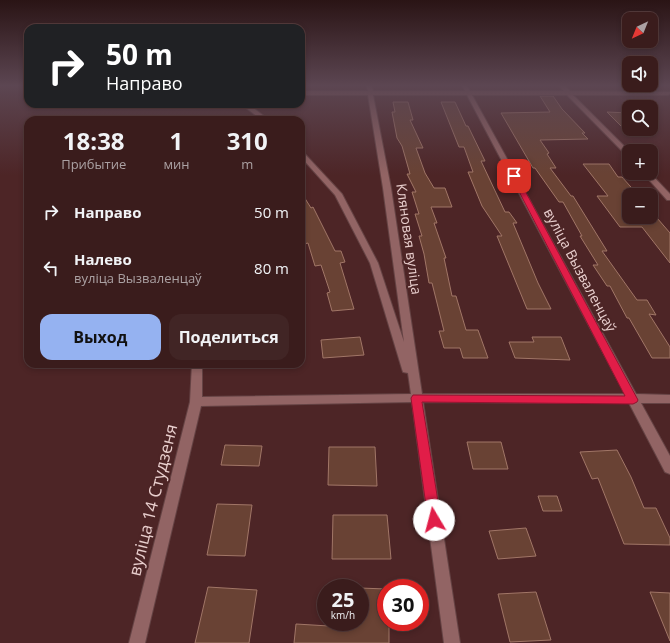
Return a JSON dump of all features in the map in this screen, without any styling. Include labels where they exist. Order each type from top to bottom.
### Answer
[{"type":"street","name":"Кляновая вуліца","points":[[374,115],[387,188],[452,643]]},
{"type":"street","name":"вуліца Вызваленцаў","points":[[481,115],[670,468]]},
{"type":"street","points":[[590,115],[622,148]]},
{"type":"street","name":"Кляновая вуліца","points":[[305,157],[338,194],[374,263],[416,398]]},
{"type":"street","points":[[653,180],[670,198]]},
{"type":"street","name":"вуліца 14 Студзеня","points":[[137,643],[196,402],[197,368]]},
{"type":"street","points":[[196,402],[416,398],[670,399]]},
{"type":"building","points":[[393,115],[412,115],[413,120],[410,120],[423,148],[416,148],[425,173],[434,188],[445,188],[452,207],[431,207],[437,223],[434,223],[446,258],[444,258],[452,296],[456,296],[466,330],[478,330],[488,358],[463,358],[460,348],[444,348],[439,331],[444,331],[432,283],[429,283],[419,236],[422,236],[415,214],[419,214],[412,192],[416,192],[407,174],[410,174],[402,146],[397,138]]},
{"type":"building","points":[[446,115],[461,115],[466,126],[468,126],[485,161],[481,161],[505,212],[509,212],[517,223],[513,223],[538,283],[551,309],[527,309],[497,236],[502,236],[482,206],[468,172],[473,172],[464,147],[459,147]]},
{"type":"building","points":[[502,115],[568,115],[585,133],[582,133],[588,139],[540,140],[549,153],[547,154],[556,168],[550,168],[571,196],[573,196],[607,251],[602,251],[637,300],[647,300],[656,315],[649,314],[670,347],[670,358],[652,358],[629,318],[627,318],[610,286],[607,286],[593,265],[598,265],[580,236],[582,236],[563,202],[559,202],[535,168],[533,168]]},
{"type":"building","points":[[610,115],[622,115],[622,127]]},
{"type":"building","points":[[583,164],[609,164],[618,177],[622,177],[622,180],[625,180],[632,188],[622,188],[622,224],[658,224],[658,219],[670,233],[670,263],[642,227],[620,227],[597,196],[608,196]]},
{"type":"building","points":[[305,198],[311,208],[313,207],[335,251],[341,251],[345,262],[340,263],[354,309],[332,311],[327,293],[330,292],[321,265],[315,266],[308,243],[305,244]]},
{"type":"building","points":[[360,337],[364,355],[323,358],[321,340]]},
{"type":"building","points":[[532,337],[561,337],[570,360],[515,358],[509,342],[534,342]]},
{"type":"building","points":[[467,442],[501,442],[508,469],[473,469]]},
{"type":"building","points":[[225,445],[262,446],[259,466],[221,465]]},
{"type":"building","points":[[329,447],[375,447],[377,486],[328,485]]},
{"type":"building","points":[[617,450],[631,477],[644,508],[656,508],[670,538],[670,545],[624,544],[598,478],[592,479],[580,452]]},
{"type":"building","points":[[538,496],[557,496],[562,511],[543,511]]},
{"type":"building","points":[[217,504],[252,505],[245,556],[207,555]]},
{"type":"building","points":[[333,515],[387,515],[391,559],[332,559]]},
{"type":"building","points":[[526,528],[536,556],[498,559],[489,531]]},
{"type":"building","points":[[208,587],[257,590],[249,643],[195,643]]},
{"type":"building","points":[[369,588],[377,589],[377,631],[389,631],[389,643],[294,643],[296,624],[317,625],[317,631],[369,631]]},
{"type":"building","points":[[536,592],[551,640],[510,642],[498,594]]},
{"type":"building","points":[[650,592],[670,593],[670,641]]},
{"type":"route","points":[[434,520],[416,398],[633,400],[514,176]]}]
